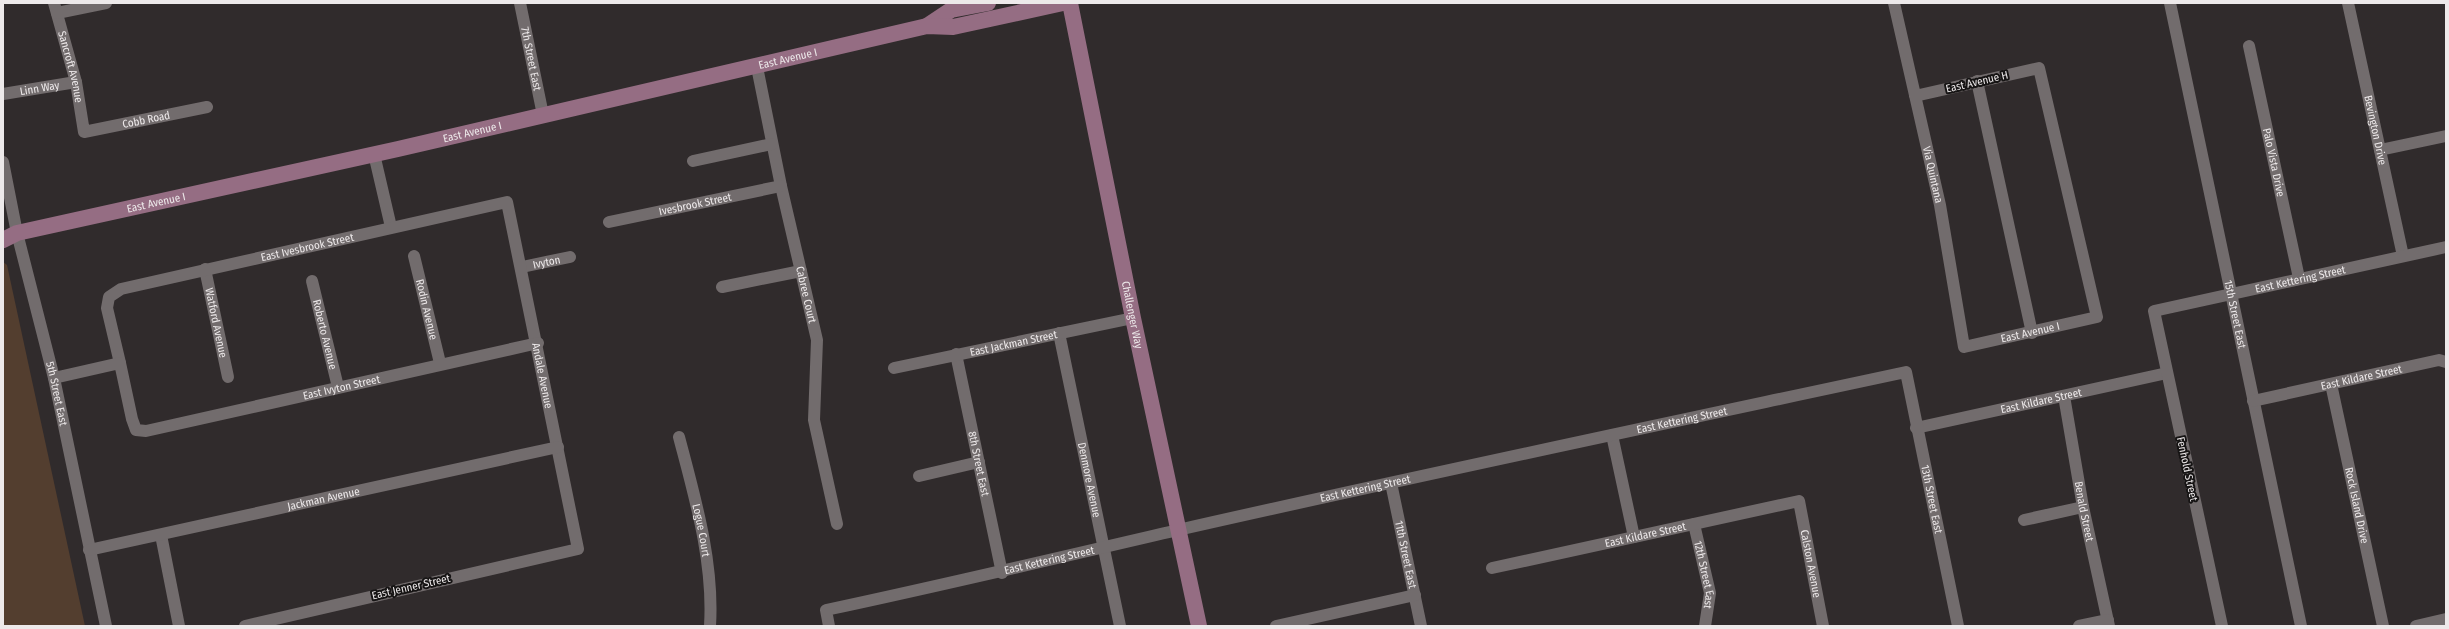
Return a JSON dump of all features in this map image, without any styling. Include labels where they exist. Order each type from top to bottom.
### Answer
[{"type":"main road","name":"East Avenue I","points":[[927,26],[952,10],[988,3]]},
{"type":"main road","name":"East Avenue I","points":[[3,240],[10,232],[374,154],[757,67],[927,26],[953,27],[1063,3]]},
{"type":"main road","name":"Challenger Way","points":[[1070,3],[1133,318],[1199,626]]},
{"type":"street","points":[[56,8],[106,3]]},
{"type":"street","name":"7th Street East","points":[[520,3],[543,115]]},
{"type":"street","name":"Via Quintana","points":[[1894,3],[1940,205],[1964,347]]},
{"type":"street","name":"15th Street East","points":[[2170,3],[2301,626]]},
{"type":"street","name":"Bevington Drive","points":[[2348,3],[2403,256]]},
{"type":"street","name":"Sancroft Avenue","points":[[56,8],[76,82],[84,132]]},
{"type":"street","name":"Palo Vista Drive","points":[[2249,46],[2299,278]]},
{"type":"street","name":"Cabree Court","points":[[757,67],[781,186],[817,340],[814,420],[837,524]]},
{"type":"street","name":"East Avenue H","points":[[1915,96],[2039,68],[2097,317]]},
{"type":"street","points":[[1977,81],[2032,333]]},
{"type":"street","name":"Linn Way","points":[[3,94],[76,82]]},
{"type":"street","name":"Cobb Road","points":[[84,132],[207,106]]},
{"type":"street","points":[[2380,150],[2446,136]]},
{"type":"street","points":[[693,161],[772,144]]},
{"type":"street","points":[[374,154],[391,227]]},
{"type":"street","name":"5th Street East","points":[[3,162],[10,232],[54,378],[106,626]]},
{"type":"street","name":"Ivesbrook Street","points":[[609,222],[781,186]]},
{"type":"street","name":"East Ivesbrook Street","points":[[120,363],[107,308],[109,297],[121,288],[507,202]]},
{"type":"street","name":"Andale Avenue","points":[[507,202],[538,343],[578,549]]},
{"type":"street","name":"East Kettering Street","points":[[2154,311],[2446,247]]},
{"type":"street","name":"Rodin Avenue","points":[[414,256],[440,364]]},
{"type":"street","name":"Ivyton","points":[[522,267],[570,257]]},
{"type":"street","name":"Watford Avenue","points":[[205,269],[228,377]]},
{"type":"street","points":[[722,287],[801,271]]},
{"type":"street","name":"Roberto Avenue","points":[[312,281],[338,387]]},
{"type":"street","name":"Fenhold Street","points":[[2154,311],[2222,626]]},
{"type":"street","name":"East Avenue I","points":[[1964,347],[2032,333],[2097,317]]},
{"type":"street","name":"East Jackman Street","points":[[894,368],[1133,318]]},
{"type":"street","name":"Denmore Avenue","points":[[1059,333],[1120,626]]},
{"type":"street","name":"East Ivyton Street","points":[[120,363],[132,420],[141,431],[538,343]]},
{"type":"street","name":"8th Street East","points":[[956,354],[1002,573]]},
{"type":"street","name":"East Kildare Street","points":[[2253,401],[2439,360],[2446,362]]},
{"type":"street","points":[[54,378],[120,363]]},
{"type":"street","name":"East Kettering Street","points":[[829,626],[826,610],[1002,573],[1178,530],[1391,483],[1906,372]]},
{"type":"street","name":"13th Street East","points":[[1906,372],[1916,428],[1958,626]]},
{"type":"street","name":"East Kildare Street","points":[[1916,428],[2167,373]]},
{"type":"street","name":"Rock Island Drive","points":[[2331,384],[2383,626]]},
{"type":"street","name":"Benald Street","points":[[2064,396],[2083,507],[2109,623]]},
{"type":"street","points":[[1612,435],[1634,537]]},
{"type":"street","name":"Logue Court","points":[[679,437],[708,566],[712,600],[710,626]]},
{"type":"street","name":"Jackman Avenue","points":[[89,550],[558,447]]},
{"type":"street","points":[[919,476],[979,462]]},
{"type":"street","name":"11th Street East","points":[[1391,483],[1421,626]]},
{"type":"street","name":"East Kildare Street","points":[[1492,568],[1799,501]]},
{"type":"street","name":"Calston Avenue","points":[[1799,501],[1823,626]]},
{"type":"street","points":[[2024,520],[2083,507]]},
{"type":"street","name":"12th Street East","points":[[1694,524],[1710,593],[1705,626]]},
{"type":"street","points":[[161,535],[179,626]]},
{"type":"street","name":"East Jenner Street","points":[[245,626],[578,549]]},
{"type":"street","points":[[1276,626],[1415,595]]},
{"type":"street","points":[[2416,626],[2446,619]]},
{"type":"street","points":[[2079,626],[2109,623]]},
{"type":"shaded area","points":[[3,262],[7,265],[85,626],[3,626]]}]
